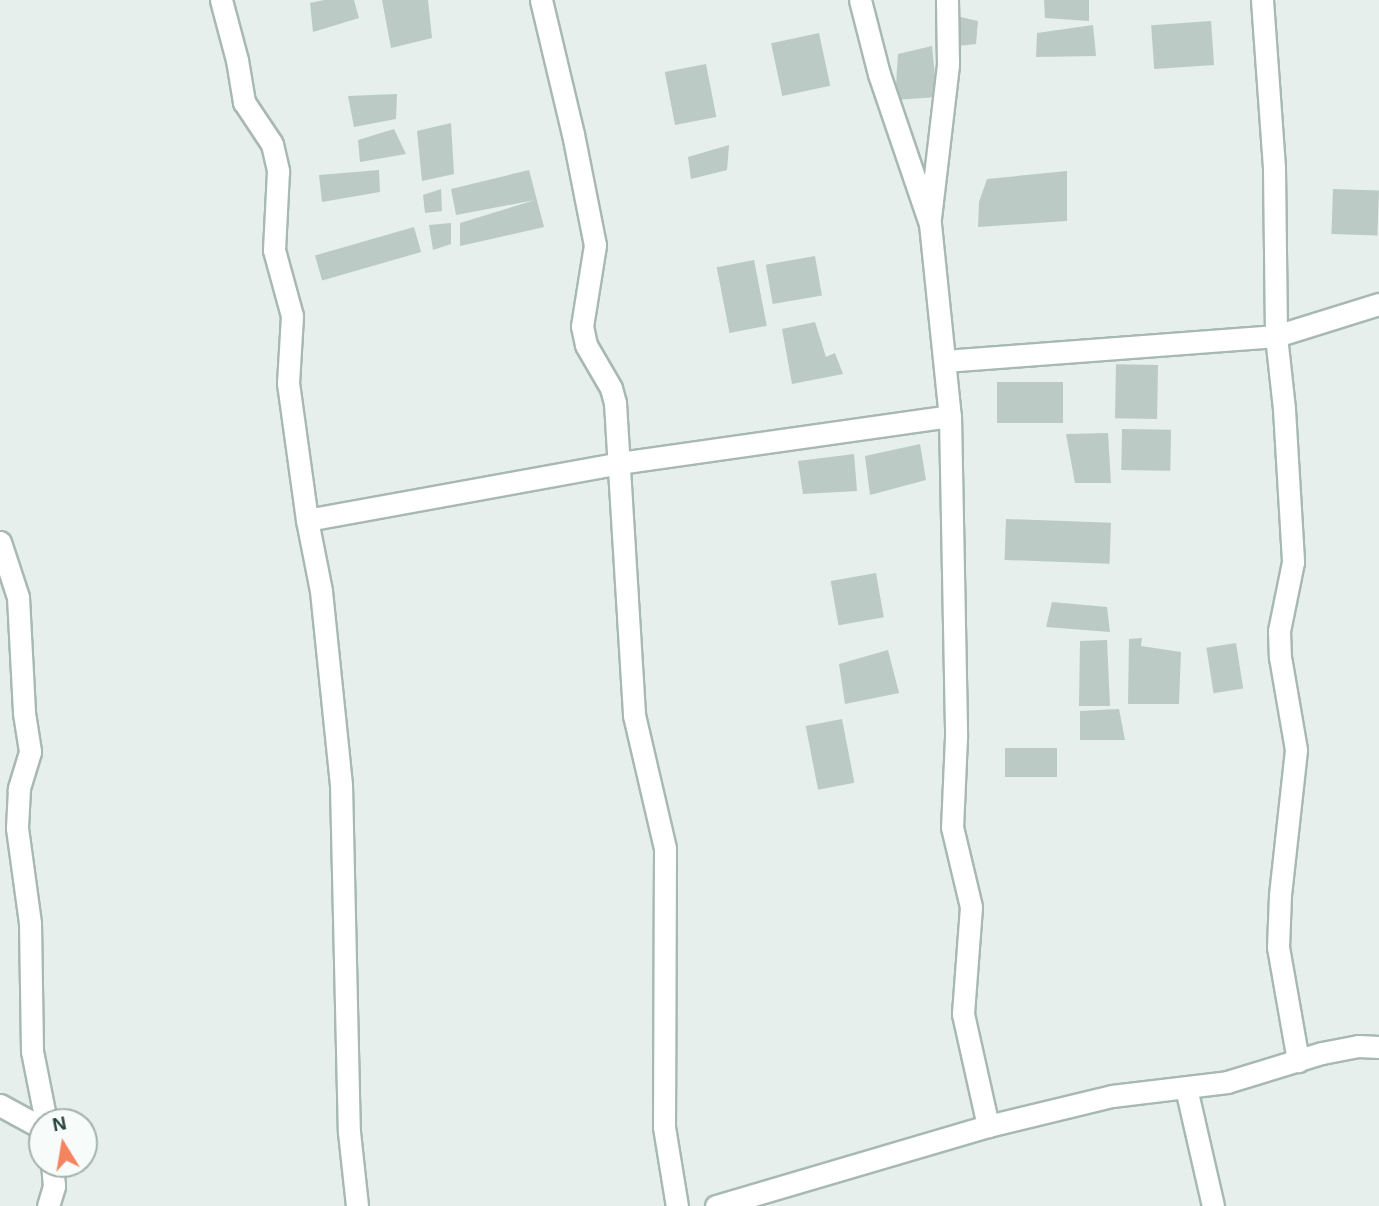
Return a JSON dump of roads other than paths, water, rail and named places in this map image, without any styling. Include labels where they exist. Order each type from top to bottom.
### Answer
[{"type":"street","points":[[221,0],[237,60],[244,103],[272,144],[278,172],[274,250],[292,316],[288,383],[307,520],[321,591],[341,785],[349,1132],[357,1206]]},
{"type":"street","points":[[541,0],[573,134],[595,245],[582,326],[586,345],[611,388],[615,403],[634,715],[665,848],[664,1127],[677,1206]]},
{"type":"street","points":[[860,0],[879,74],[930,224],[950,416],[956,737],[952,827],[971,907],[963,1014],[988,1126]]},
{"type":"street","points":[[930,224],[948,64],[947,0]]},
{"type":"street","points":[[1262,0],[1274,169],[1276,336],[1284,409],[1293,562],[1279,631],[1280,657],[1296,750],[1280,894],[1278,947],[1298,1061]]},
{"type":"street","points":[[945,361],[1276,336],[1379,304]]},
{"type":"street","points":[[307,520],[620,463],[950,416]]},
{"type":"street","points":[[0,542],[18,597],[24,713],[30,752],[19,789],[17,828],[30,923],[32,1051],[43,1108]]},
{"type":"street","points":[[716,1206],[988,1126],[1112,1096],[1227,1082],[1358,1046],[1379,1047]]},
{"type":"street","points":[[1186,1088],[1213,1206]]},
{"type":"street","points":[[0,1105],[28,1120]]},
{"type":"street","points":[[48,1206],[54,1186],[53,1178]]}]
